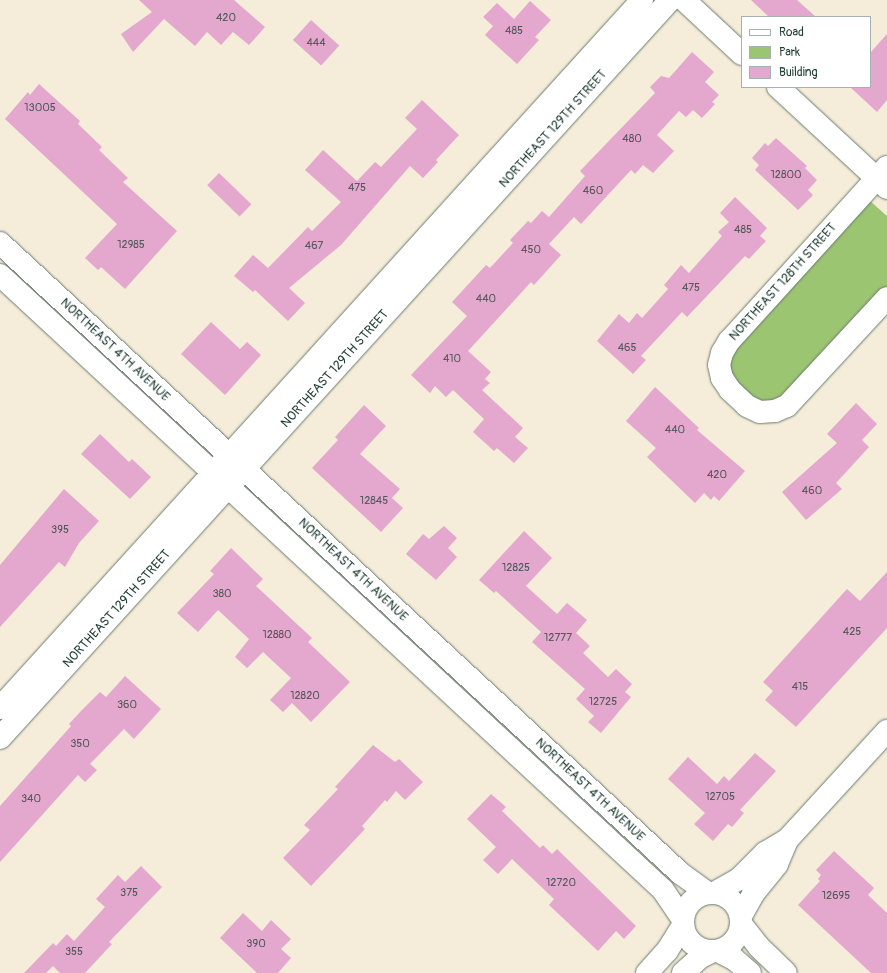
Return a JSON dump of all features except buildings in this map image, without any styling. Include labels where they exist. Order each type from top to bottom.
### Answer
[{"type":"street","name":"NORTHEAST 129TH STREET","points":[[0,738],[222,479],[642,0]]},
{"type":"street","name":"NORTHEAST 129TH STREET","points":[[237,462],[670,0]]},
{"type":"street","points":[[684,0],[741,53]]},
{"type":"street","points":[[779,88],[884,178]]},
{"type":"street","name":"NORTHEAST 128TH STREET","points":[[884,178],[729,341],[722,352],[719,366],[722,378],[730,390],[747,406],[760,412],[775,411],[787,406],[887,298]]},
{"type":"street","name":"NORTHEAST 4TH AVENUE","points":[[0,243],[680,873],[711,893]]},
{"type":"street","name":"NORTHEAST 4TH AVENUE","points":[[0,275],[222,479],[663,890],[683,922]]},
{"type":"street","name":"NORTHEAST 129TH STREET","points":[[0,708],[222,479]]},
{"type":"street","points":[[647,973],[667,951],[683,922],[685,912],[694,899],[711,893],[739,879],[765,853],[787,840],[887,731]]},
{"type":"street","points":[[683,973],[701,957],[715,951],[736,938],[741,920],[753,894],[777,864],[787,840]]},
{"type":"street","points":[[711,893],[731,900],[741,920],[759,947],[786,973]]},
{"type":"street","points":[[683,922],[690,941],[704,950],[715,951],[734,959],[750,973]]},
{"type":"green space","points":[[870,201],[887,216],[887,289],[789,397],[762,406],[733,384],[728,354]]}]
